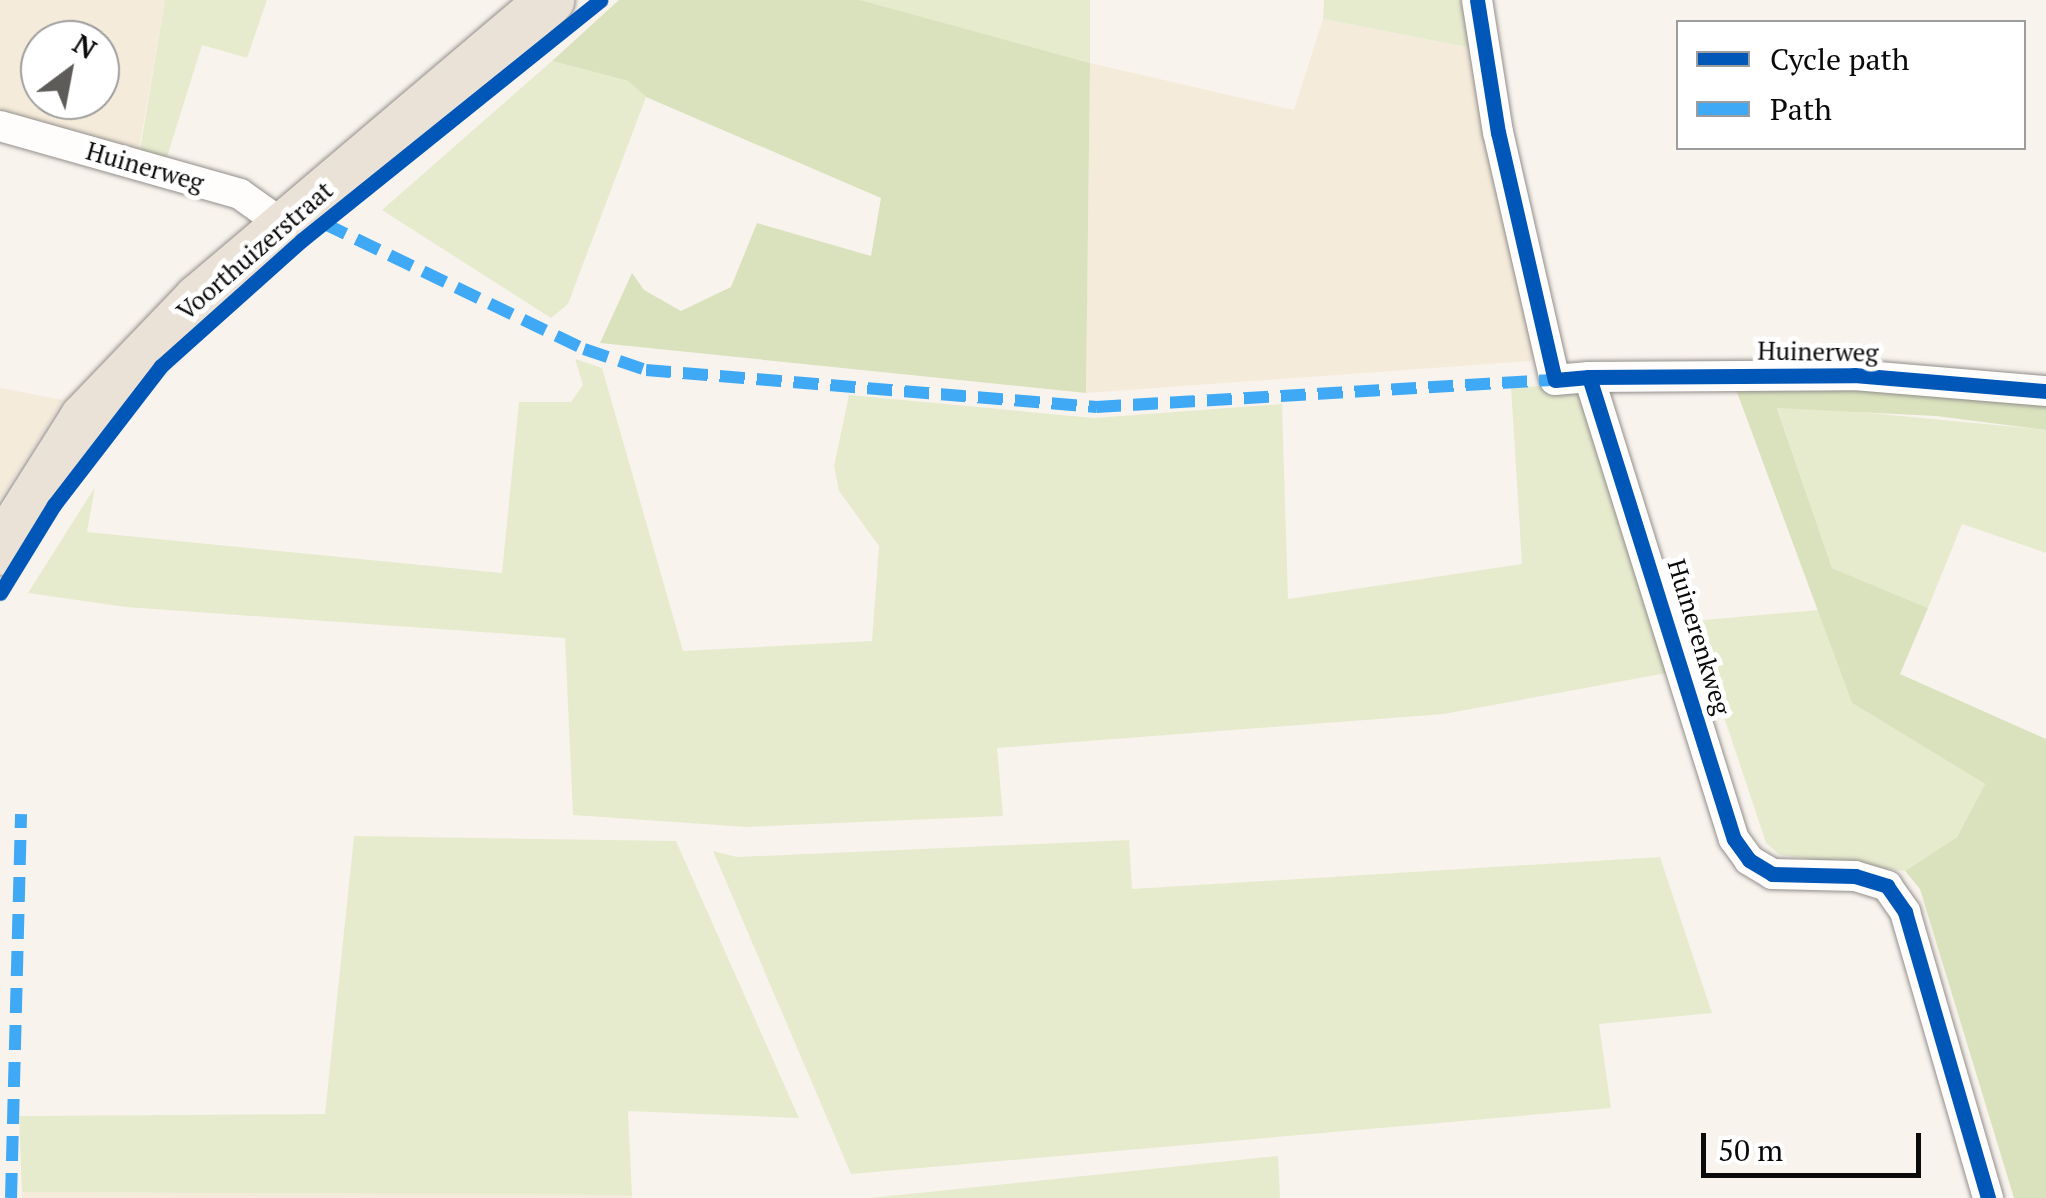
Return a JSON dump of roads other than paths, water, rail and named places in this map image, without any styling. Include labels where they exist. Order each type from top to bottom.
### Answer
[{"type":"main road","name":"Voorthuizerstraat","points":[[0,551],[84,418],[198,299],[303,218],[550,0]]},
{"type":"street","points":[[1476,0],[1498,132],[1555,380],[1589,377]]},
{"type":"street","name":"Huinerweg","points":[[0,126],[240,194],[303,218]]},
{"type":"street","name":"Huinerweg","points":[[1589,377],[1854,375],[2046,391]]},
{"type":"street","name":"Huinerenkweg","points":[[1589,377],[1734,839],[1749,860],[1772,874],[1855,876],[1886,886],[1905,912],[1988,1198]]}]
